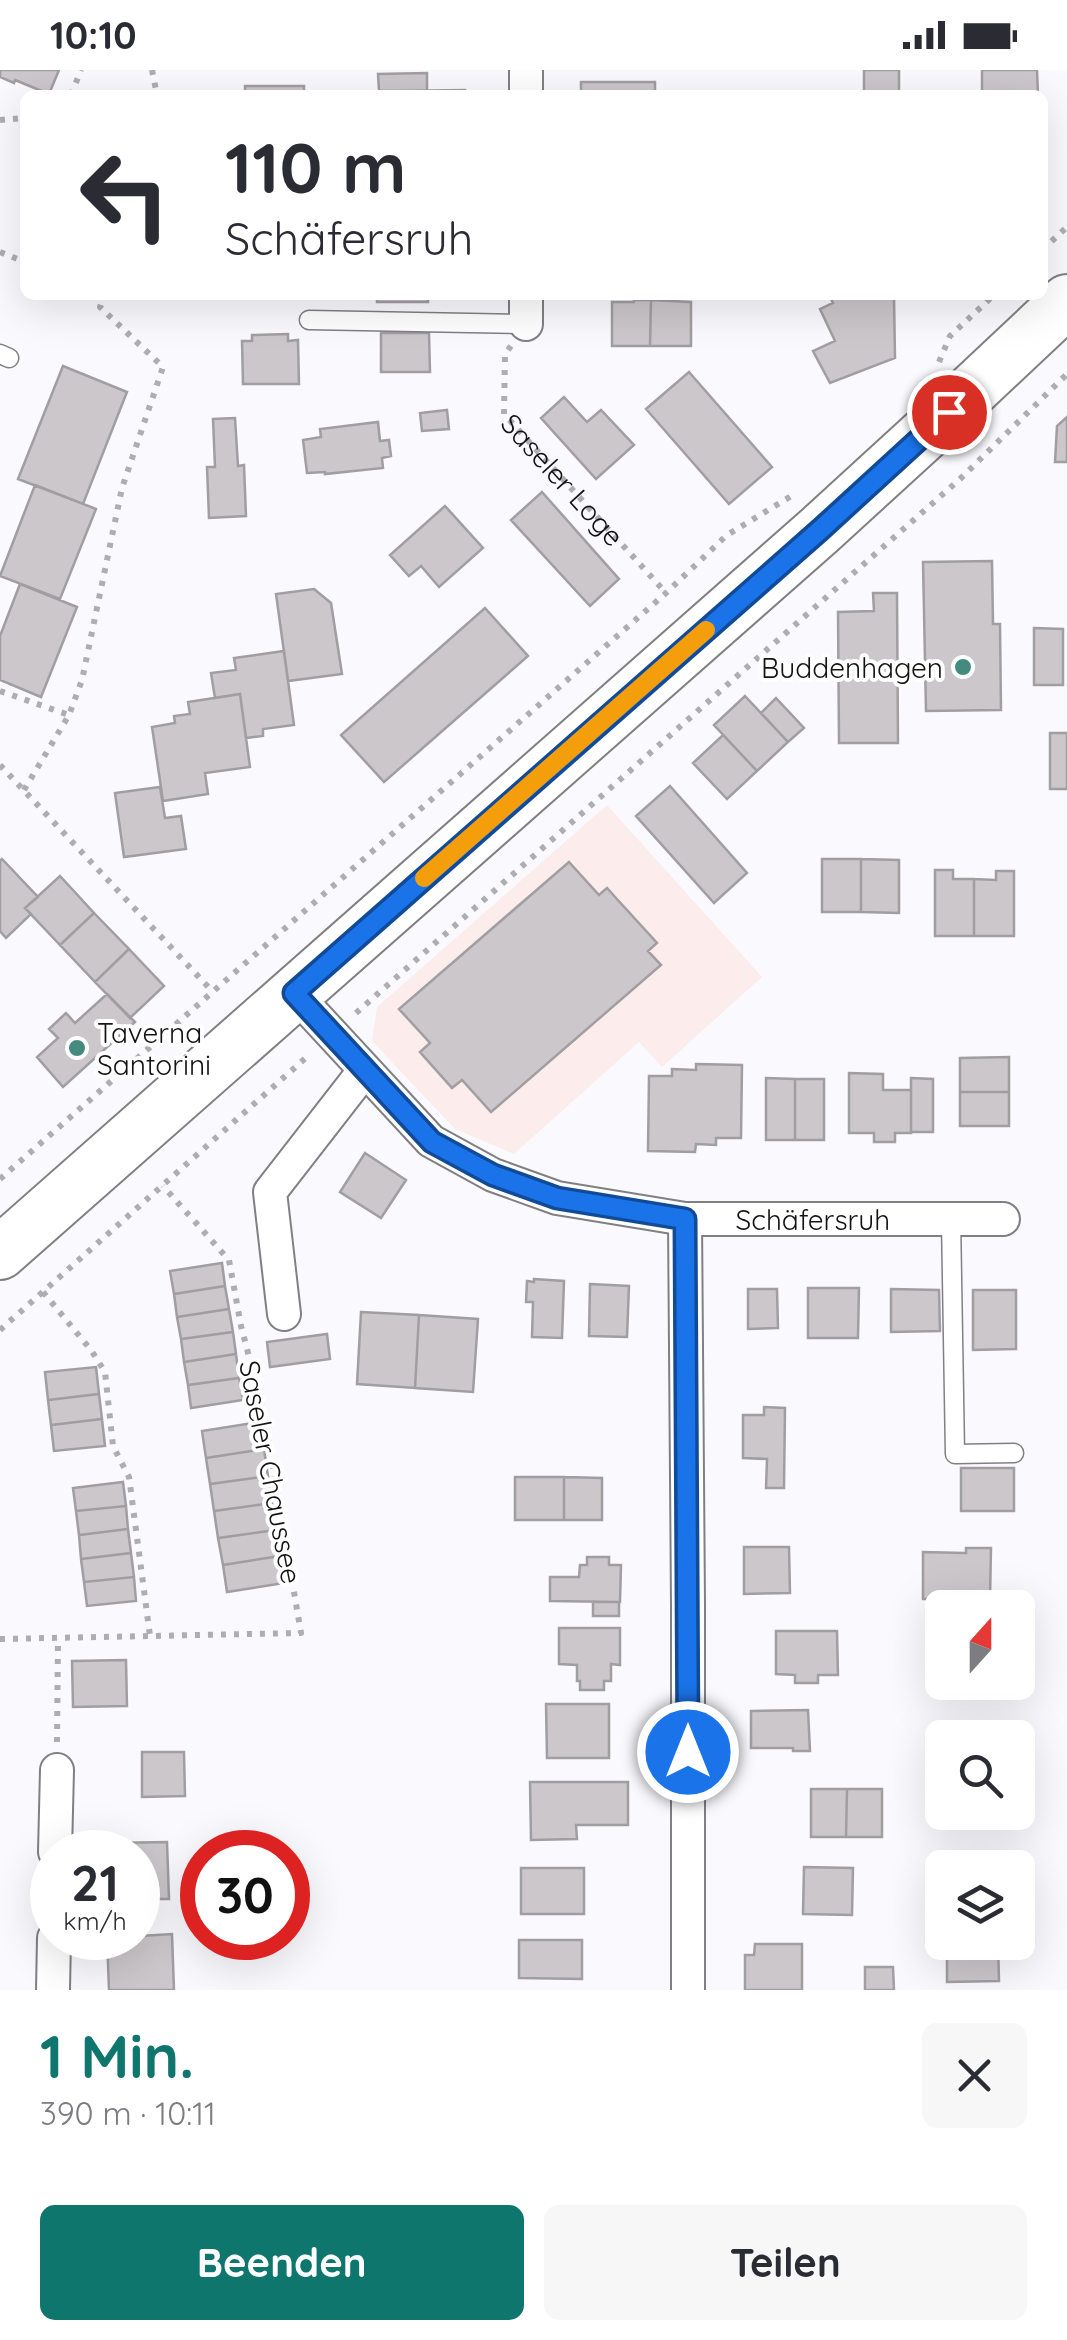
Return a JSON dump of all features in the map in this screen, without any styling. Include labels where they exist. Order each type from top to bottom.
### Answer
[{"type":"main road","points":[[0,1253],[820,530],[1067,300]]},
{"type":"street","name":"Schäfersruh","points":[[294,993],[432,1142],[493,1175],[557,1198],[685,1219],[1003,1220]]},
{"type":"street","points":[[284,1314],[270,1192],[364,1071]]},
{"type":"street","points":[[685,1219],[688,1990]]},
{"type":"street","points":[[55,1830],[56,1770]]},
{"type":"street","points":[[53,1990],[54,1960]]},
{"type":"lane","points":[[309,320],[526,310]]},
{"type":"lane","points":[[950,1219],[955,1454],[1014,1454]]},
{"type":"path","points":[[1048,244],[1067,227]]},
{"type":"path","points":[[24,790],[69,716],[82,680],[122,488],[163,367],[100,307],[102,300]]},
{"type":"path","points":[[938,366],[950,336],[989,300]]},
{"type":"path","name":"Saseler Loge","points":[[526,310],[506,354],[504,414],[666,592]]},
{"type":"path","points":[[0,1330],[960,480],[1067,374]]},
{"type":"path","points":[[0,1179],[727,535],[795,494]]},
{"type":"path","points":[[0,691],[69,716]]},
{"type":"path","points":[[0,765],[212,991]]},
{"type":"path","name":"Saseler Chaussee","points":[[0,1639],[302,1634],[263,1410],[229,1260],[163,1186]]},
{"type":"path","points":[[43,1292],[105,1372],[113,1446],[129,1477],[150,1636]]},
{"type":"path","points":[[56,1770],[58,1638]]},
{"type":"shaded area","points":[[607,805],[762,977],[662,1067],[639,1042],[514,1154],[455,1129],[372,1041],[377,1007]]},
{"type":"building","points":[[0,70],[59,70],[51,90],[0,77]]},
{"type":"building","points":[[864,70],[899,70],[899,90],[864,90]]},
{"type":"building","points":[[982,70],[1037,70],[1038,90],[982,90]]},
{"type":"building","points":[[427,73],[427,90],[379,90],[378,74]]},
{"type":"building","points":[[581,82],[655,82],[655,90],[581,90]]},
{"type":"building","points":[[245,86],[304,86],[304,90],[245,90]]},
{"type":"building","points":[[377,300],[428,300],[428,302]]},
{"type":"building","points":[[651,300],[650,346],[612,346],[612,302]]},
{"type":"building","points":[[651,300],[691,302],[691,346],[650,346]]},
{"type":"building","points":[[832,300],[894,300],[895,358],[830,383],[813,351],[835,341],[820,309],[833,303]]},
{"type":"building","points":[[381,333],[429,333],[430,372],[381,372]]},
{"type":"building","points":[[288,334],[288,341],[298,340],[299,384],[243,384],[242,341],[252,341],[252,335]]},
{"type":"building","points":[[63,366],[127,392],[83,504],[18,479]]},
{"type":"building","points":[[689,372],[772,467],[729,504],[646,409]]},
{"type":"building","points":[[564,397],[587,422],[601,410],[634,445],[596,479],[541,418]]},
{"type":"building","points":[[447,410],[449,429],[422,431],[420,413]]},
{"type":"building","points":[[1067,417],[1067,462],[1055,462],[1057,426]]},
{"type":"building","points":[[235,418],[238,466],[244,465],[246,516],[209,518],[207,467],[215,467],[213,419]]},
{"type":"building","points":[[378,422],[380,441],[389,440],[391,456],[382,458],[383,468],[307,473],[303,440],[321,437],[320,429]]},
{"type":"building","points":[[35,485],[96,509],[60,599],[0,576]]},
{"type":"building","points":[[542,492],[619,579],[590,606],[511,520]]},
{"type":"building","points":[[445,506],[483,548],[439,587],[421,566],[409,576],[390,555]]},
{"type":"building","name":"Buddenhagen","points":[[992,561],[993,624],[1000,624],[1001,710],[926,711],[923,562]]},
{"type":"building","points":[[20,584],[77,607],[41,697],[0,680],[0,636]]},
{"type":"building","points":[[314,589],[331,603],[342,674],[288,681],[276,594]]},
{"type":"building","points":[[873,593],[897,593],[898,743],[839,743],[838,612],[874,611]]},
{"type":"building","points":[[485,608],[528,656],[384,782],[341,735]]},
{"type":"building","points":[[1034,628],[1063,629],[1063,685],[1034,685]]},
{"type":"building","points":[[284,651],[294,725],[263,729],[263,736],[246,738],[240,694],[215,698],[211,673],[236,670],[234,658]]},
{"type":"building","points":[[240,694],[250,767],[205,773],[208,794],[163,801],[152,727],[175,723],[174,716],[190,714],[188,702]]},
{"type":"building","points":[[745,696],[788,742],[757,771],[714,725]]},
{"type":"building","points":[[776,698],[804,728],[788,742],[761,713]]},
{"type":"building","points":[[1050,733],[1067,733],[1067,789],[1050,789]]},
{"type":"building","points":[[723,735],[757,771],[727,799],[693,763]]},
{"type":"building","points":[[670,786],[747,873],[714,903],[636,816]]},
{"type":"building","points":[[160,787],[165,818],[181,816],[186,849],[124,857],[115,793]]},
{"type":"building","points":[[2,859],[38,897],[25,908],[31,914],[6,938],[0,931]]},
{"type":"building","points":[[822,859],[861,859],[861,912],[822,912]]},
{"type":"building","points":[[861,859],[899,860],[899,913],[861,912]]},
{"type":"building","points":[[569,862],[599,895],[607,888],[657,943],[648,951],[661,965],[491,1112],[462,1080],[452,1088],[420,1052],[430,1043],[399,1009]]},
{"type":"building","points":[[935,870],[953,870],[953,879],[974,879],[974,936],[935,936]]},
{"type":"building","points":[[996,871],[1014,871],[1014,936],[974,936],[974,879],[996,880]]},
{"type":"building","points":[[60,876],[94,913],[60,945],[25,908]]},
{"type":"building","points":[[94,913],[129,949],[95,982],[60,945]]},
{"type":"building","points":[[129,949],[164,986],[130,1018],[95,982]]},
{"type":"building","name":"Taverna Santorini","points":[[107,994],[135,1022],[63,1087],[37,1057],[58,1038],[49,1029],[66,1013],[75,1023]]},
{"type":"building","points":[[1009,1057],[1009,1092],[960,1092],[960,1058]]},
{"type":"building","points":[[696,1064],[742,1065],[741,1138],[716,1138],[716,1145],[696,1144],[695,1152],[648,1151],[649,1076],[672,1076],[672,1069],[696,1070]]},
{"type":"building","points":[[849,1073],[883,1074],[883,1090],[911,1090],[911,1133],[895,1133],[895,1142],[874,1142],[874,1133],[849,1133]]},
{"type":"building","points":[[766,1078],[795,1079],[795,1140],[766,1140]]},
{"type":"building","points":[[911,1078],[933,1079],[933,1132],[911,1132]]},
{"type":"building","points":[[795,1079],[824,1079],[824,1140],[795,1140]]},
{"type":"building","points":[[960,1092],[1009,1092],[1009,1126],[960,1126]]},
{"type":"building","points":[[365,1153],[406,1180],[381,1218],[340,1192]]},
{"type":"building","points":[[222,1263],[225,1286],[174,1294],[170,1271]]},
{"type":"building","points":[[527,1281],[564,1281],[562,1338],[532,1337],[533,1302],[526,1302]]},
{"type":"building","points":[[590,1284],[629,1286],[627,1337],[589,1336]]},
{"type":"building","points":[[225,1286],[229,1309],[177,1317],[174,1294]]},
{"type":"building","points":[[808,1288],[859,1288],[858,1338],[808,1338]]},
{"type":"building","points":[[748,1289],[777,1289],[778,1328],[748,1329]]},
{"type":"building","points":[[891,1289],[939,1290],[940,1331],[891,1332]]},
{"type":"building","points":[[973,1290],[1016,1290],[1016,1349],[973,1350]]},
{"type":"building","points":[[229,1309],[233,1332],[181,1339],[177,1317]]},
{"type":"building","points":[[361,1312],[419,1315],[415,1388],[357,1384]]},
{"type":"building","points":[[419,1315],[478,1319],[473,1392],[415,1388]]},
{"type":"building","points":[[233,1332],[236,1354],[184,1362],[181,1339]]},
{"type":"building","points":[[327,1334],[330,1359],[270,1367],[267,1342]]},
{"type":"building","points":[[236,1354],[239,1378],[188,1385],[184,1362]]},
{"type":"building","points":[[96,1367],[99,1394],[48,1400],[45,1372]]},
{"type":"building","points":[[239,1378],[243,1400],[191,1408],[188,1385]]},
{"type":"building","points":[[99,1394],[102,1419],[51,1425],[48,1400]]},
{"type":"building","points":[[764,1407],[785,1408],[784,1488],[766,1488],[767,1459],[743,1458],[743,1415],[764,1415]]},
{"type":"building","points":[[102,1419],[105,1446],[54,1451],[51,1425]]},
{"type":"building","points":[[259,1422],[264,1449],[206,1458],[202,1431]]},
{"type":"building","points":[[264,1449],[268,1476],[210,1484],[206,1458]]},
{"type":"building","points":[[961,1468],[1014,1468],[1014,1511],[961,1511]]},
{"type":"building","points":[[268,1476],[272,1503],[214,1511],[210,1484]]},
{"type":"building","points":[[515,1477],[564,1477],[564,1520],[515,1520]]},
{"type":"building","points":[[564,1477],[602,1478],[602,1520],[564,1520]]},
{"type":"building","points":[[123,1482],[126,1506],[76,1511],[73,1488]]},
{"type":"building","points":[[272,1503],[276,1530],[218,1538],[214,1511]]},
{"type":"building","points":[[126,1506],[128,1529],[79,1535],[76,1511]]},
{"type":"building","points":[[128,1529],[131,1553],[81,1559],[79,1535]]},
{"type":"building","points":[[276,1530],[280,1556],[223,1565],[218,1538]]},
{"type":"building","points":[[744,1547],[789,1547],[790,1593],[744,1594]]},
{"type":"building","points":[[966,1548],[991,1548],[990,1590],[925,1590],[923,1599],[923,1552],[966,1553]]},
{"type":"building","points":[[131,1553],[134,1577],[84,1582],[81,1559]]},
{"type":"building","points":[[280,1556],[284,1583],[227,1592],[223,1565]]},
{"type":"building","points":[[587,1557],[609,1557],[609,1565],[621,1565],[620,1602],[550,1601],[550,1577],[579,1577],[580,1565],[587,1565]]},
{"type":"building","points":[[134,1577],[136,1601],[87,1606],[84,1582]]},
{"type":"building","points":[[593,1602],[619,1602],[619,1616],[593,1616]]},
{"type":"building","points":[[559,1628],[620,1628],[620,1665],[611,1664],[611,1681],[604,1681],[604,1690],[580,1690],[577,1665],[559,1664]]},
{"type":"building","points":[[776,1631],[837,1631],[838,1675],[818,1675],[818,1683],[795,1683],[795,1675],[776,1674]]},
{"type":"building","points":[[126,1660],[127,1706],[73,1707],[72,1661]]},
{"type":"building","points":[[546,1704],[609,1704],[609,1758],[547,1758]]},
{"type":"building","points":[[808,1710],[810,1751],[751,1748],[751,1711]]},
{"type":"building","points":[[142,1752],[184,1752],[185,1796],[142,1797]]},
{"type":"building","points":[[530,1782],[628,1782],[628,1825],[576,1825],[577,1839],[531,1840]]},
{"type":"building","points":[[811,1789],[847,1789],[846,1837],[811,1837]]},
{"type":"building","points":[[847,1789],[882,1789],[882,1837],[846,1837]]},
{"type":"building","points":[[160,1842],[167,1842],[169,1899],[160,1899]]},
{"type":"building","points":[[804,1867],[853,1868],[852,1915],[803,1914]]},
{"type":"building","points":[[521,1868],[584,1868],[584,1914],[521,1914]]},
{"type":"building","points":[[172,1934],[174,1990],[109,1990],[108,1960],[160,1960],[160,1935]]},
{"type":"building","points":[[519,1940],[582,1940],[582,1979],[519,1978]]},
{"type":"building","points":[[755,1944],[802,1944],[802,1990],[745,1990],[745,1955],[754,1955]]},
{"type":"building","points":[[947,1960],[998,1960],[999,1981],[947,1982]]},
{"type":"building","points":[[865,1967],[893,1967],[894,1990],[865,1990]]},
{"type":"slow traffic","points":[[424,878],[706,630]]},
{"type":"place","name":"Buddenhagen","points":[[963,667]]},
{"type":"place","name":"Taverna Santorini","points":[[77,1048]]},
{"type":"route","points":[[688,1752],[685,1219],[557,1198],[493,1175],[432,1142],[294,993],[949,412]]}]
